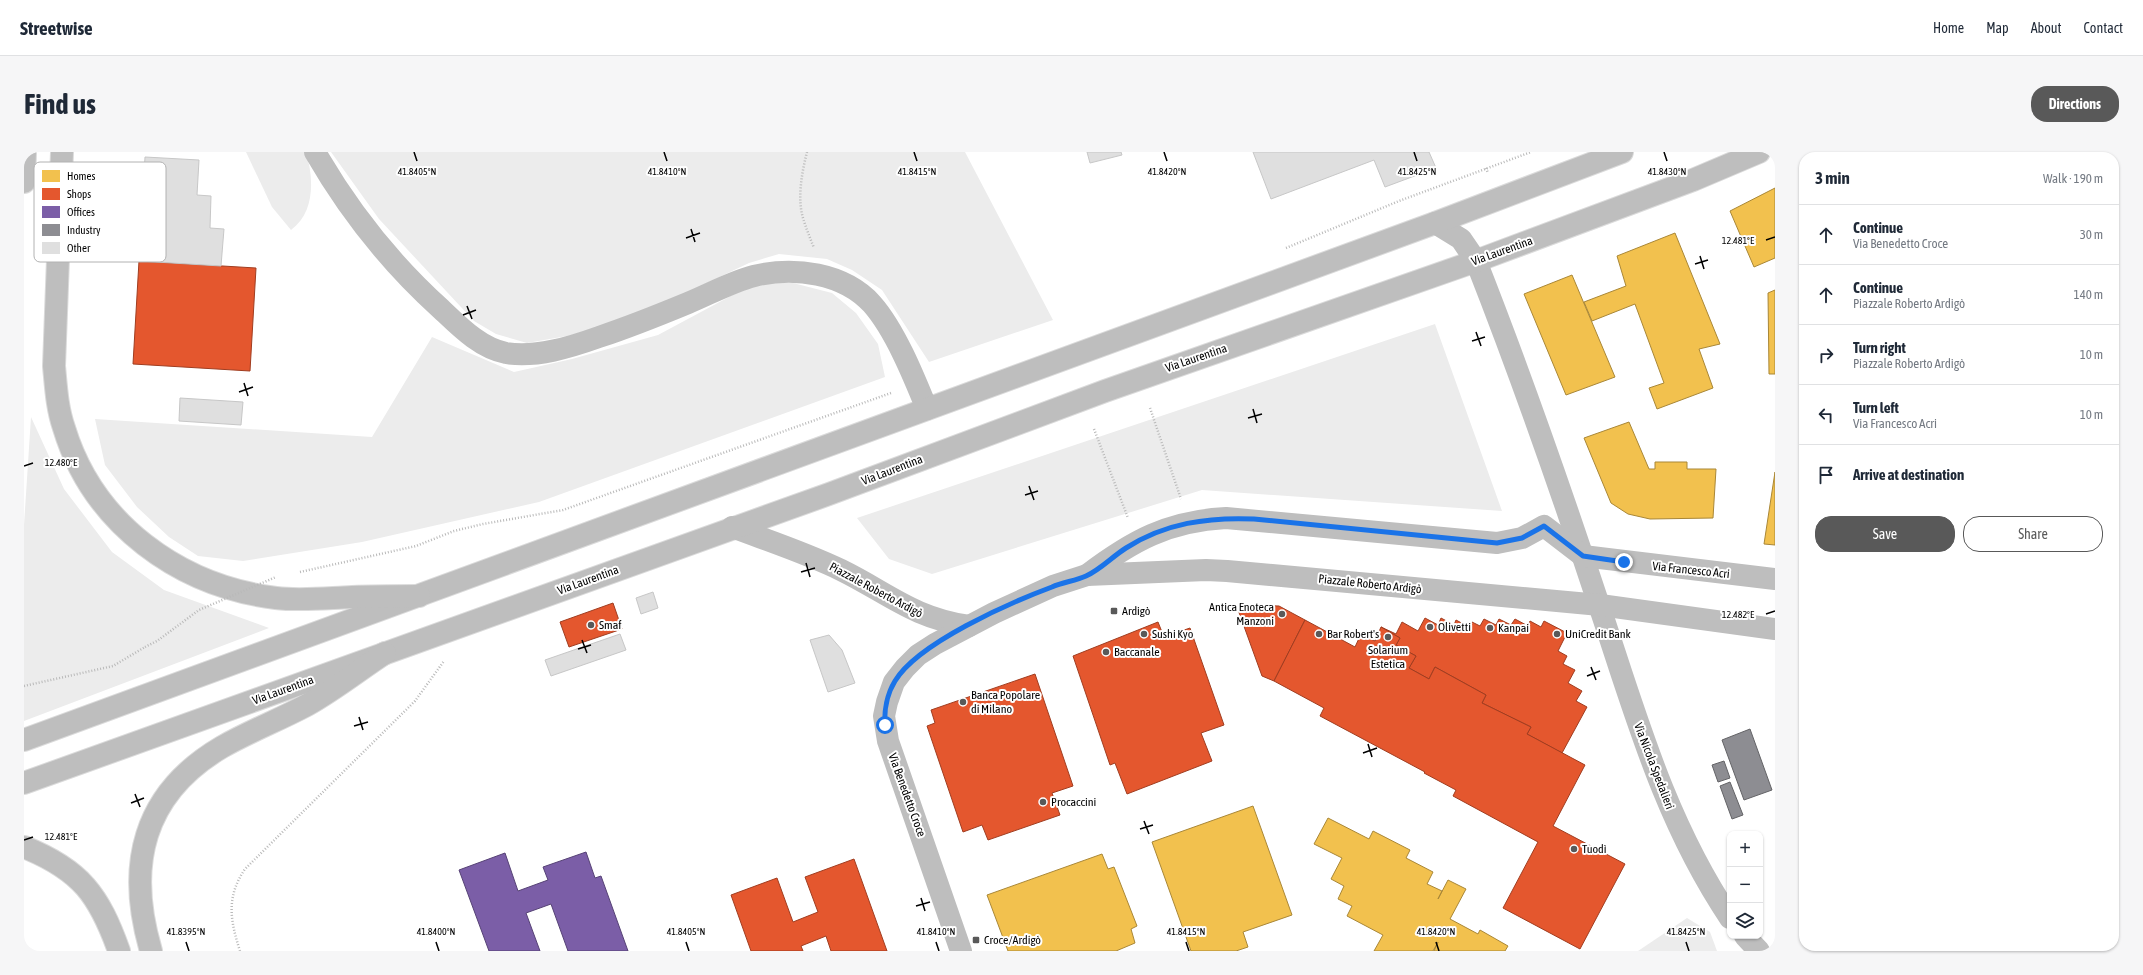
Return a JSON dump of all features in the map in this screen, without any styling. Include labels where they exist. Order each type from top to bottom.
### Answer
[{"type":"main road","points":[[24,182],[25,152]]},
{"type":"main road","points":[[62,152],[62,162]]},
{"type":"main road","points":[[315,152],[354,214],[399,269],[428,298],[472,337],[490,347],[506,353],[547,351],[590,340],[755,276],[792,272],[822,275],[849,285],[873,305],[903,354],[927,409]]},
{"type":"main road","points":[[24,740],[1435,223],[1622,152]]},
{"type":"main road","name":"Via Laurentina","points":[[24,783],[732,527],[829,494],[1105,391],[1476,261],[1693,180],[1759,152]]},
{"type":"main road","points":[[1435,223],[1461,239],[1476,261],[1600,605],[1775,629]]},
{"type":"main road","points":[[58,262],[54,366],[57,396],[64,430],[83,475],[98,498],[130,534],[162,559],[198,578],[231,589],[262,596],[295,599],[418,596]]},
{"type":"main road","name":"Piazzale Roberto Ardigò","points":[[732,527],[821,561],[852,576],[917,613],[950,623],[969,626],[1036,593],[1087,575],[1137,541],[1162,529],[1188,522],[1226,518],[1254,519],[1497,543],[1522,538],[1544,526],[1583,556]]},
{"type":"main road","name":"Via Francesco Acri","points":[[1583,556],[1775,579]]},
{"type":"main road","name":"Piazzale Roberto Ardigò","points":[[1087,575],[1206,570],[1227,571],[1600,605]]},
{"type":"main road","name":"Via Nicola Spedalieri","points":[[1600,605],[1644,744],[1670,810],[1696,863],[1727,913]]},
{"type":"main road","name":"Via Benedetto Croce","points":[[961,951],[888,741],[884,716],[890,690],[905,668],[926,650],[969,626]]},
{"type":"main road","points":[[151,951],[142,913],[140,881],[141,859],[145,839],[152,821],[169,793],[186,774],[208,755],[234,740],[308,705],[385,653]]},
{"type":"main road","points":[[24,847],[65,867],[84,884],[108,920],[119,951]]},
{"type":"main road","points":[[1748,939],[1759,951]]},
{"type":"path","points":[[807,152],[801,188],[802,217],[822,275]]},
{"type":"path","points":[[1281,250],[1363,215],[1531,152]]},
{"type":"path","points":[[1486,168],[1488,173]]},
{"type":"path","points":[[298,572],[416,546],[454,531],[483,524],[551,513],[574,507],[916,384]]},
{"type":"path","points":[[1150,408],[1188,522]]},
{"type":"path","points":[[1094,429],[1137,541]]},
{"type":"path","points":[[24,686],[113,666],[157,641],[199,610],[283,575]]},
{"type":"path","points":[[240,951],[233,929],[231,912],[235,883],[245,869],[415,701],[443,663],[453,646],[460,626]]},
{"type":"shaded area","points":[[246,152],[306,152],[309,162],[311,184],[308,205],[305,214],[299,223],[291,230],[272,207]]},
{"type":"shaded area","points":[[331,152],[965,152],[1053,320],[929,362],[882,290],[852,270],[827,259],[779,254],[749,263],[637,316],[584,333],[527,343],[496,334],[474,321],[379,219]]},
{"type":"shaded area","points":[[755,283],[793,283],[832,293],[856,313],[878,344],[885,377],[539,502],[362,542],[243,561],[198,556],[169,537],[137,507],[105,465],[95,419],[372,437],[432,337],[514,372],[572,359],[658,335]]},
{"type":"shaded area","points":[[1435,324],[1502,511],[1202,490],[932,574],[889,559],[857,518]]},
{"type":"shaded area","points":[[31,417],[64,489],[112,552],[164,590],[269,628],[24,721],[24,525]]},
{"type":"shaded area","points":[[1687,918],[1710,932],[1717,951],[1638,951]]},
{"type":"building: Homes","points":[[1775,188],[1775,258],[1754,267],[1730,211]]},
{"type":"building: Homes","points":[[1675,233],[1720,344],[1699,349],[1713,388],[1657,409],[1649,388],[1664,383],[1635,304],[1592,321],[1584,302],[1626,286],[1617,256]]},
{"type":"building: Homes","points":[[1572,275],[1615,377],[1566,395],[1524,294]]},
{"type":"building: Homes","points":[[1775,290],[1775,374],[1769,374],[1768,293]]},
{"type":"building: Homes","points":[[1629,422],[1649,469],[1655,469],[1655,462],[1687,462],[1687,469],[1716,469],[1713,518],[1650,519],[1628,514],[1611,503],[1584,438]]},
{"type":"building: Homes","points":[[1775,472],[1775,545],[1764,544]]},
{"type":"building: Homes","points":[[1253,806],[1292,915],[1243,932],[1248,947],[1236,951],[1191,951],[1152,842]]},
{"type":"building: Homes","points":[[1328,818],[1369,839],[1373,831],[1410,850],[1406,858],[1433,872],[1427,884],[1442,891],[1438,899],[1448,880],[1466,889],[1450,919],[1478,934],[1480,930],[1508,946],[1505,951],[1434,951],[1438,942],[1433,951],[1374,951],[1383,935],[1347,916],[1352,906],[1338,899],[1344,886],[1331,879],[1342,858],[1314,844]]},
{"type":"building: Homes","points":[[1102,854],[1108,869],[1114,867],[1137,926],[1131,929],[1135,943],[1116,951],[1008,951],[987,895]]},
{"type":"building: Shops","points":[[139,262],[256,268],[250,371],[133,364]]},
{"type":"building: Shops","name":"Smaf","points":[[613,603],[622,629],[569,647],[560,622]]},
{"type":"building: Shops","points":[[1243,605],[1279,606],[1305,620],[1274,681],[1262,676],[1237,607]]},
{"type":"building: Shops","points":[[1425,618],[1438,625],[1441,618],[1454,625],[1456,620],[1469,627],[1472,622],[1480,626],[1484,619],[1496,625],[1499,619],[1511,625],[1515,619],[1528,626],[1530,621],[1541,627],[1544,621],[1567,633],[1558,651],[1567,656],[1563,664],[1575,670],[1568,683],[1582,691],[1576,701],[1587,707],[1562,753],[1527,734],[1531,727],[1482,703],[1486,695],[1435,667],[1429,679],[1409,668],[1416,656],[1396,645],[1400,638],[1381,627],[1396,634],[1402,622],[1418,631]]},
{"type":"building: Shops","points":[[1305,620],[1355,647],[1361,634],[1375,641],[1381,627],[1400,638],[1396,645],[1416,656],[1409,668],[1429,679],[1435,667],[1486,695],[1482,703],[1531,727],[1527,734],[1585,765],[1553,826],[1625,864],[1580,949],[1503,908],[1538,842],[1453,796],[1456,790],[1424,773],[1425,772],[1320,716],[1324,708],[1274,681]]},
{"type":"building: Shops","points":[[1158,622],[1164,637],[1190,628],[1224,725],[1201,733],[1212,761],[1127,794],[1115,763],[1110,765],[1073,656]]},
{"type":"building: Shops","points":[[1035,674],[1073,786],[1052,793],[1060,815],[988,840],[982,825],[963,832],[927,726],[935,723],[931,710]]},
{"type":"building: Shops","points":[[854,859],[887,951],[831,951],[826,936],[801,946],[803,951],[751,951],[731,895],[777,878],[793,922],[818,912],[805,877]]},
{"type":"building: Offices","points":[[586,852],[595,878],[601,876],[628,951],[568,951],[551,904],[526,913],[540,951],[489,951],[459,870],[505,853],[518,891],[548,880],[543,867]]},
{"type":"building: Industry","points":[[1750,729],[1772,790],[1744,800],[1722,740]]},
{"type":"building: Industry","points":[[1724,761],[1730,778],[1718,782],[1712,765]]},
{"type":"building: Industry","points":[[1730,782],[1743,815],[1732,819],[1720,786]]},
{"type":"building: Other","points":[[1087,152],[1121,152],[1122,155],[1090,163]]},
{"type":"building: Other","points":[[1253,152],[1429,152],[1436,168],[1385,187],[1374,160],[1271,199]]},
{"type":"building: Other","points":[[145,157],[199,160],[197,195],[211,196],[210,228],[224,229],[221,266],[155,262],[166,262],[166,162],[145,162]]},
{"type":"building: Other","points":[[180,398],[243,402],[241,425],[179,421]]},
{"type":"building: Other","points":[[653,592],[658,608],[641,614],[636,598]]},
{"type":"building: Other","points":[[620,634],[626,650],[551,676],[545,660]]},
{"type":"building: Other","points":[[829,635],[842,650],[855,683],[828,692],[810,640]]},
{"type":"place","name":"Ardigò","points":[[1114,611]]},
{"type":"place","name":"Antica Enoteca Manzoni","points":[[1282,614]]},
{"type":"place","name":"Smaf","points":[[591,625]]},
{"type":"place","name":"Olivetti","points":[[1430,627]]},
{"type":"place","name":"Kanpai","points":[[1490,628]]},
{"type":"place","name":"Sushi Kyo","points":[[1144,634]]},
{"type":"place","name":"Bar Robert's","points":[[1319,634]]},
{"type":"place","name":"UniCredit Bank","points":[[1557,634]]},
{"type":"place","name":"Solarium Estetica","points":[[1388,637]]},
{"type":"place","name":"Baccanale","points":[[1106,652]]},
{"type":"place","name":"Banca Popolare di Milano","points":[[963,702]]},
{"type":"place","name":"Procaccini","points":[[1043,802]]},
{"type":"place","name":"Tuodì","points":[[1574,849]]},
{"type":"place","name":"Croce/Ardigò","points":[[976,940]]},
{"type":"route","points":[[885,725],[884,716],[890,690],[899,675],[918,655],[935,644],[1019,600],[1053,586],[1087,575],[1113,556],[1147,535],[1188,522],[1226,518],[1254,519],[1497,543],[1512,542],[1544,526],[1583,556],[1624,562]]}]
